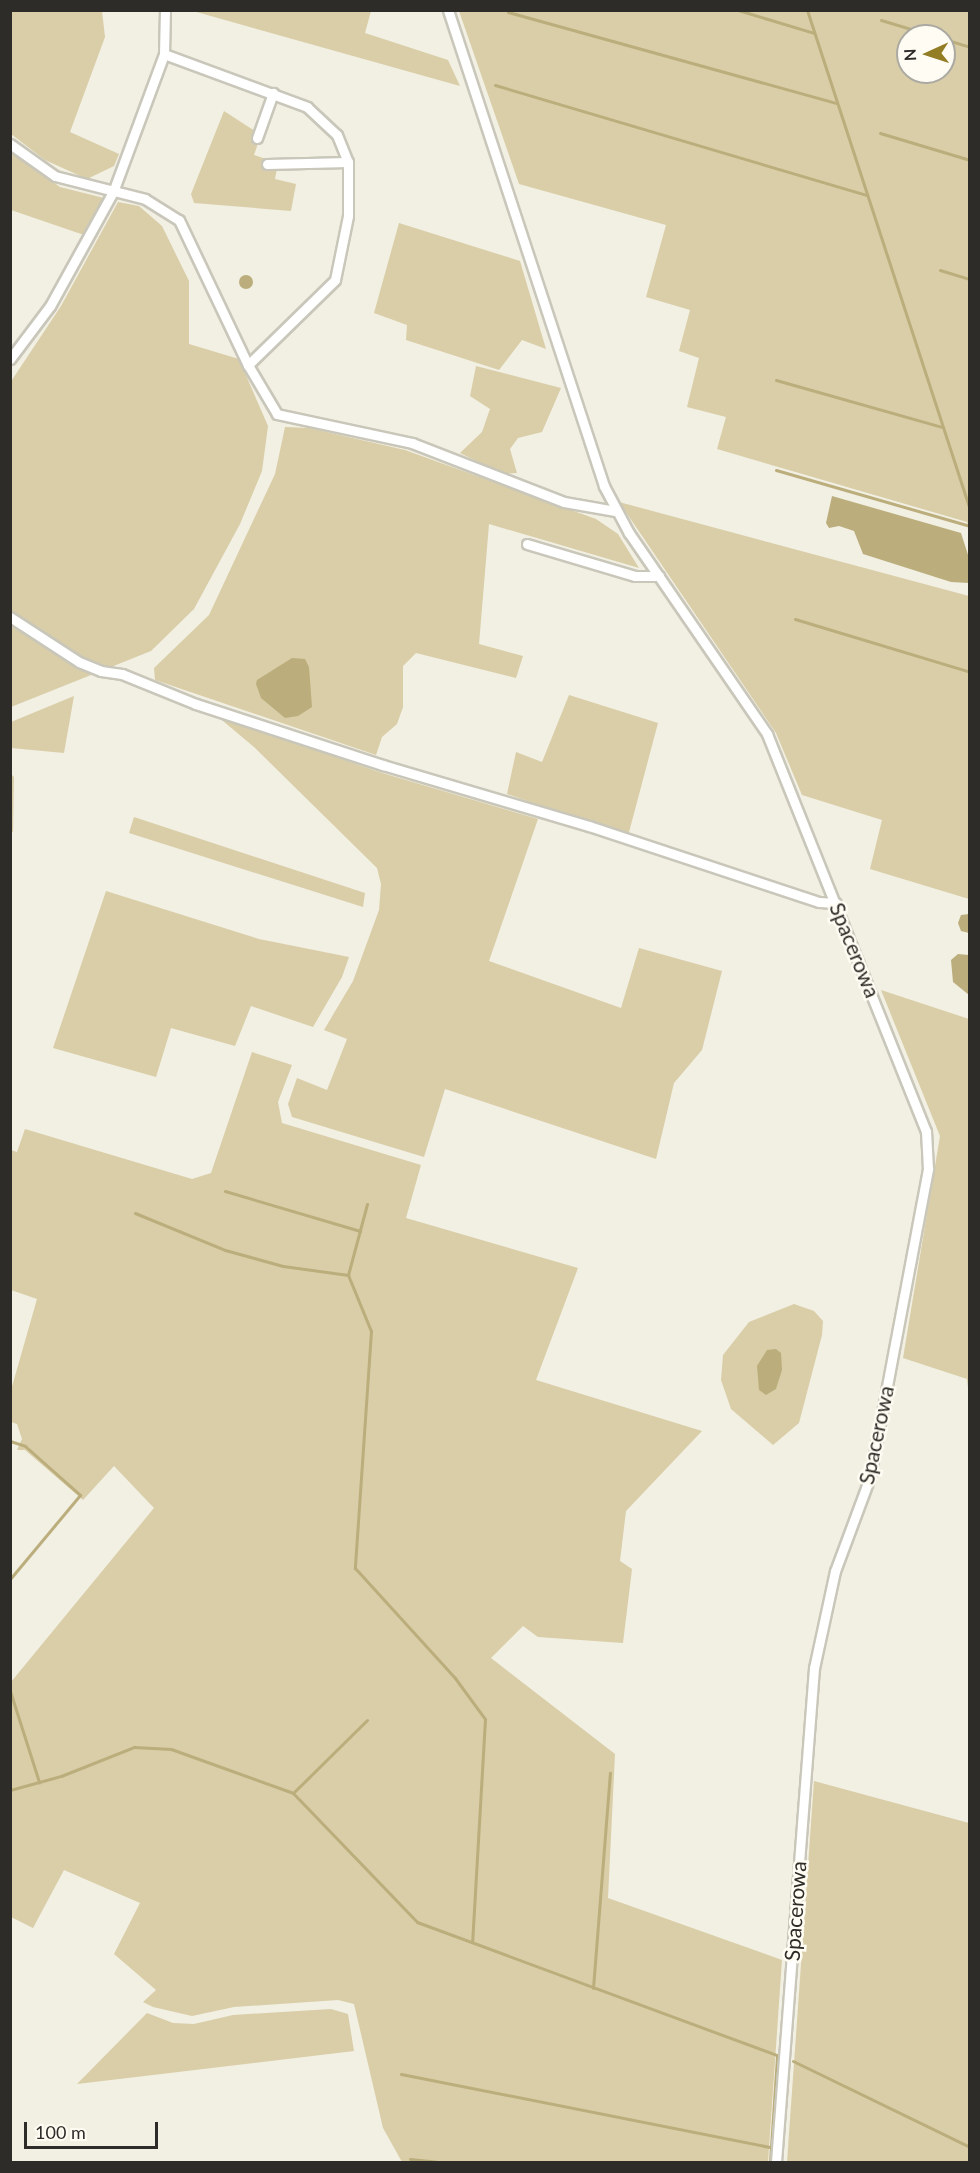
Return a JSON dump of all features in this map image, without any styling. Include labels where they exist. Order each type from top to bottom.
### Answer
[{"type":"street","points":[[10,358],[50,306],[113,192],[164,54],[165,10]]},
{"type":"street","name":"Spacerowa","points":[[448,10],[615,511],[766,734],[837,903],[926,1131],[928,1169],[870,1477],[835,1571],[814,1668],[776,2163]]},
{"type":"street","points":[[164,54],[307,107],[327,123],[337,135],[348,162],[348,216],[335,279],[248,365]]},
{"type":"street","points":[[257,138],[273,93]]},
{"type":"street","points":[[10,144],[55,176],[145,200],[179,220],[248,365],[277,414],[412,443],[564,502],[615,511]]},
{"type":"street","points":[[267,164],[348,162]]},
{"type":"street","points":[[528,544],[635,576],[659,576]]},
{"type":"street","points":[[10,617],[79,662],[101,671],[122,674],[196,704],[383,765],[589,826],[819,902],[837,903]]},
{"type":"shaded area","points":[[11,10],[102,11],[105,37],[70,132],[119,154],[114,166],[87,179],[45,160],[11,134]]},
{"type":"shaded area","points":[[193,11],[371,11],[365,33],[448,60],[460,86]]},
{"type":"shaded area","points":[[459,11],[969,11],[969,527],[967,522],[717,449],[726,417],[687,407],[699,358],[679,351],[690,310],[646,297],[666,225],[519,184]]},
{"type":"shaded area","points":[[224,111],[261,135],[254,155],[278,163],[275,179],[296,184],[291,211],[194,203],[191,194]]},
{"type":"shaded area","points":[[11,151],[60,187],[104,198],[84,235],[11,210]]},
{"type":"shaded area","points":[[118,202],[139,206],[162,226],[189,281],[189,344],[239,359],[268,426],[262,471],[240,524],[194,609],[151,651],[11,707],[10,383],[61,306]]},
{"type":"shaded area","points":[[399,223],[520,261],[546,349],[522,340],[499,370],[406,340],[407,325],[374,313]]},
{"type":"shaded area","points":[[243,275],[249,275],[253,282],[249,289],[243,289],[239,285],[239,279]]},
{"type":"shaded area","points":[[476,366],[561,388],[542,432],[518,438],[510,449],[517,473],[502,474],[460,453],[482,432],[490,409],[470,396]]},
{"type":"shaded area","points":[[285,427],[309,428],[405,450],[596,519],[618,534],[639,568],[489,524],[479,644],[523,656],[516,678],[416,653],[403,666],[403,707],[397,724],[382,737],[376,755],[155,680],[154,668],[209,615],[275,474]]},
{"type":"shaded area","points":[[832,496],[961,533],[969,558],[969,583],[951,582],[863,554],[854,531],[839,526],[829,528],[826,523]]},
{"type":"shaded area","points":[[619,502],[969,596],[969,899],[870,869],[882,820],[802,795],[776,733]]},
{"type":"shaded area","points":[[292,658],[305,659],[309,667],[312,707],[298,716],[285,718],[261,698],[256,684],[257,680]]},
{"type":"shaded area","points":[[569,695],[658,723],[628,836],[507,794],[516,752],[542,762]]},
{"type":"shaded area","points":[[74,696],[64,753],[11,748],[11,722]]},
{"type":"shaded area","points":[[217,716],[379,772],[538,819],[489,961],[621,1008],[639,948],[722,971],[702,1050],[674,1083],[656,1159],[445,1089],[424,1157],[292,1117],[288,1104],[297,1078],[327,1090],[347,1039],[324,1030],[353,981],[379,910],[381,884],[377,868],[254,747]]},
{"type":"shaded area","points":[[10,773],[14,777],[13,832],[10,831]]},
{"type":"shaded area","points":[[134,817],[365,893],[363,907],[129,833]]},
{"type":"shaded area","points":[[106,891],[259,939],[349,957],[342,977],[313,1027],[251,1006],[235,1046],[171,1028],[156,1077],[53,1048]]},
{"type":"shaded area","points":[[969,914],[969,933],[961,931],[958,923],[961,915]]},
{"type":"shaded area","points":[[958,954],[969,955],[969,995],[953,982],[951,960]]},
{"type":"shaded area","points":[[881,990],[969,1019],[969,1397],[967,1379],[903,1358],[940,1136]]},
{"type":"shaded area","points":[[252,1052],[292,1065],[278,1102],[282,1123],[421,1165],[406,1218],[578,1268],[536,1380],[702,1431],[626,1511],[620,1561],[632,1569],[623,1643],[538,1637],[523,1626],[491,1658],[615,1754],[608,1898],[782,1960],[768,2162],[402,2162],[383,2128],[354,2004],[338,2000],[234,2007],[192,2016],[153,2007],[143,2002],[156,1990],[114,1954],[140,1903],[64,1870],[33,1928],[11,1917],[11,1682],[154,1508],[114,1466],[83,1500],[25,1450],[17,1450],[22,1439],[17,1424],[11,1422],[11,1390],[37,1299],[11,1290],[11,1150],[17,1152],[25,1129],[192,1179],[211,1173]]},
{"type":"shaded area","points":[[794,1304],[814,1311],[823,1321],[822,1335],[799,1423],[773,1445],[731,1409],[721,1380],[723,1355],[749,1322]]},
{"type":"shaded area","points":[[776,1349],[781,1353],[782,1370],[776,1389],[766,1395],[759,1390],[757,1366],[767,1350]]},
{"type":"shaded area","points":[[814,1781],[969,1823],[969,2162],[787,2162]]},
{"type":"shaded area","points":[[331,2009],[348,2014],[354,2051],[77,2084],[147,2013],[173,2023],[194,2024],[233,2015]]},
{"type":"waterway","points":[[738,10],[814,33]]},
{"type":"waterway","points":[[807,10],[970,510]]},
{"type":"waterway","points":[[508,12],[836,103]]},
{"type":"waterway","points":[[881,20],[896,25]]},
{"type":"waterway","points":[[956,43],[970,47]]},
{"type":"waterway","points":[[495,85],[866,195]]},
{"type":"waterway","points":[[880,133],[970,160]]},
{"type":"waterway","points":[[940,270],[970,279]]},
{"type":"waterway","points":[[776,380],[942,427]]},
{"type":"waterway","points":[[776,470],[970,526]]},
{"type":"waterway","points":[[795,619],[970,672]]},
{"type":"waterway","points":[[225,1191],[360,1231]]},
{"type":"waterway","points":[[367,1204],[348,1275],[371,1331],[355,1568],[455,1678],[485,1719],[472,1942]]},
{"type":"waterway","points":[[135,1213],[225,1250],[283,1266],[348,1275]]},
{"type":"waterway","points":[[10,1441],[25,1446],[80,1495],[10,1579]]},
{"type":"waterway","points":[[10,1691],[39,1782]]},
{"type":"waterway","points":[[293,1793],[367,1720]]},
{"type":"waterway","points":[[10,1790],[61,1776],[134,1747],[171,1749],[293,1793],[417,1922],[779,2056]]},
{"type":"waterway","points":[[593,1988],[610,1773]]},
{"type":"waterway","points":[[770,2162],[777,2056]]},
{"type":"waterway","points":[[793,2061],[970,2147]]},
{"type":"waterway","points":[[401,2074],[771,2147]]},
{"type":"waterway","points":[[410,2159],[437,2162]]}]
